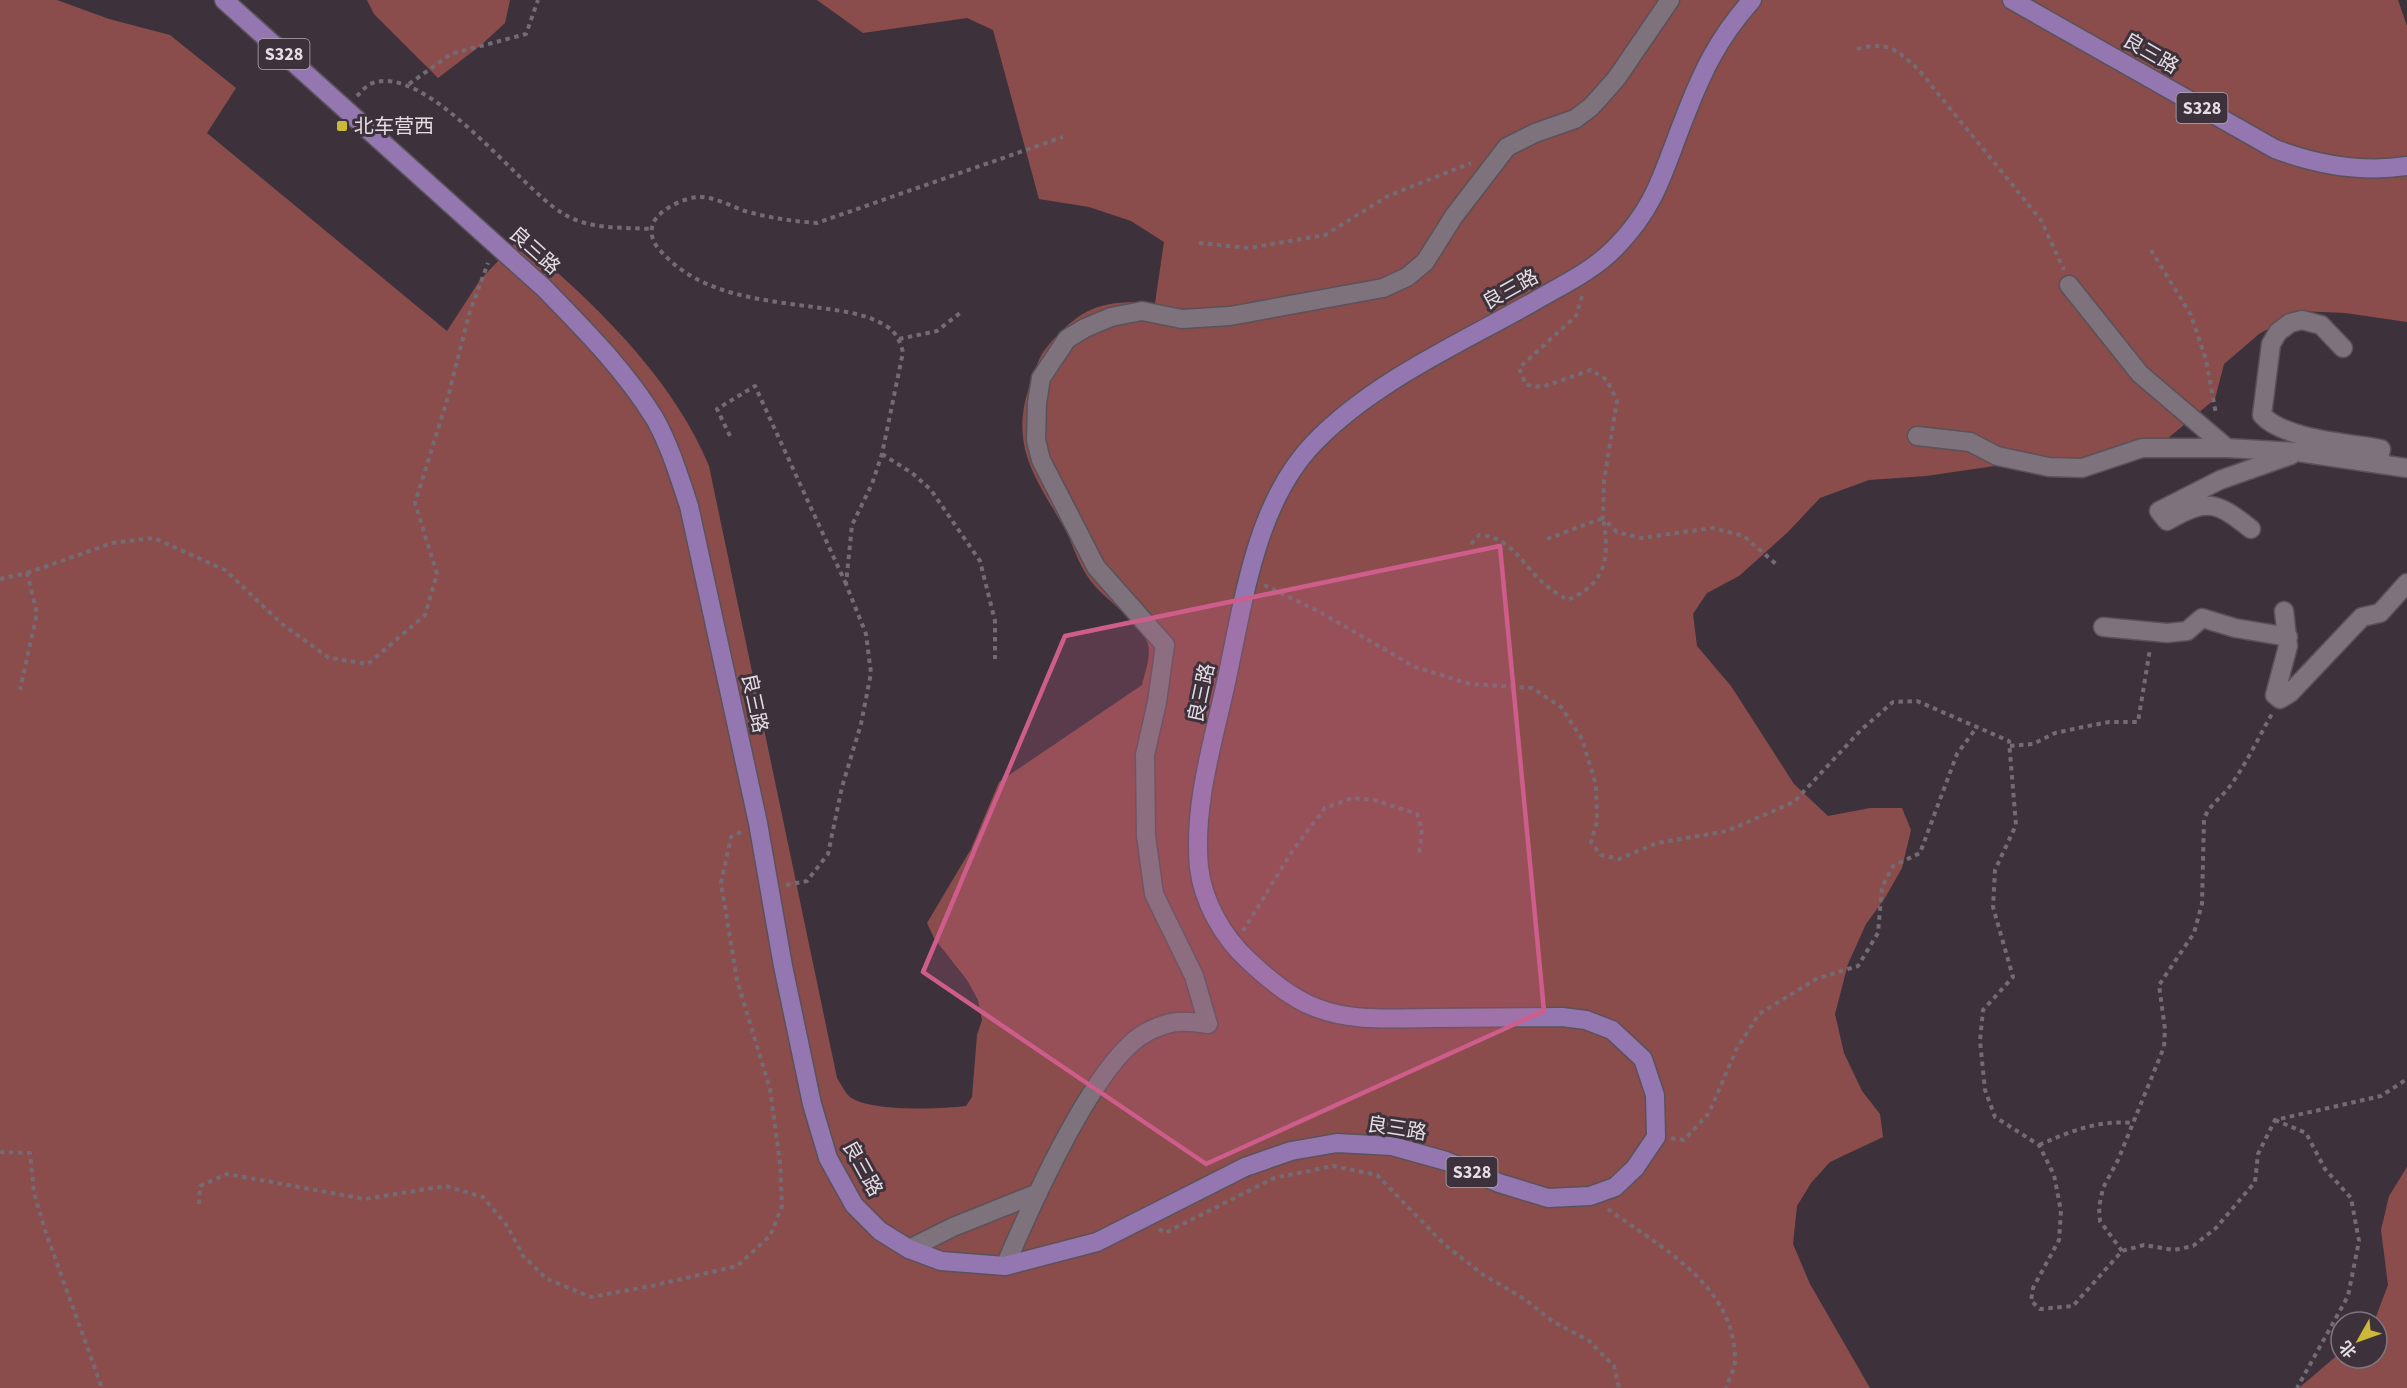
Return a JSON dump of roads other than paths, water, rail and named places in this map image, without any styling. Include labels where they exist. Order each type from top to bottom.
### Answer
[{"type":"main road","name":"良三路","points":[[224,0],[544,288],[590,335],[626,377],[655,420],[675,464],[688,506],[758,823],[768,889],[812,1104],[828,1158],[854,1205],[880,1231],[909,1249],[941,1261],[1005,1266],[1097,1242],[1146,1220],[1245,1167],[1291,1151],[1337,1143],[1392,1146],[1446,1161],[1499,1183],[1548,1198],[1590,1196],[1614,1187],[1635,1168],[1656,1137],[1655,1095],[1643,1059],[1612,1030],[1586,1020],[1562,1017],[1372,1018],[1318,1009],[1269,980],[1233,946],[1214,916],[1199,869],[1200,809],[1250,578],[1265,525],[1282,489],[1311,446],[1347,412],[1400,377],[1587,272],[1614,249],[1640,221],[1662,183],[1701,77],[1727,28],[1752,0]]},
{"type":"main road","name":"良三路","points":[[2012,0],[2275,149],[2310,162],[2346,168],[2407,166]]},
{"type":"street","points":[[1005,1266],[1038,1193],[1069,1133],[1122,1051],[1145,1033],[1179,1019],[1208,1024],[1194,976],[1154,894],[1146,836],[1145,756],[1157,702],[1165,645],[1096,567],[1041,460],[1036,440],[1037,403],[1041,378],[1067,339],[1085,327],[1111,317],[1142,311],[1182,319],[1230,316],[1383,288],[1407,277],[1425,262],[1454,216],[1507,147],[1535,133],[1575,119],[1591,107],[1616,79],[1670,0]]},
{"type":"street","points":[[2069,285],[2140,374],[2227,448]]},
{"type":"street","points":[[2343,348],[2321,325],[2302,320],[2290,323],[2278,332],[2271,344],[2262,415],[2270,424],[2290,432],[2381,449],[2378,463]]},
{"type":"street","points":[[1917,436],[1970,442],[1997,456],[2049,467],[2082,468],[2142,448],[2227,448],[2298,452],[2407,468]]},
{"type":"street","points":[[2251,529],[2227,510],[2211,505],[2192,507],[2167,521],[2159,511],[2220,480],[2298,452]]},
{"type":"street","points":[[2284,611],[2288,646],[2275,695],[2280,699],[2290,693],[2362,617],[2380,613],[2407,583]]},
{"type":"street","points":[[2103,627],[2152,632],[2187,631],[2202,618],[2235,628],[2288,637]]},
{"type":"street","points":[[909,1249],[953,1227],[1038,1193]]},
{"type":"place","name":"北车营西","points":[[342,126]]}]
